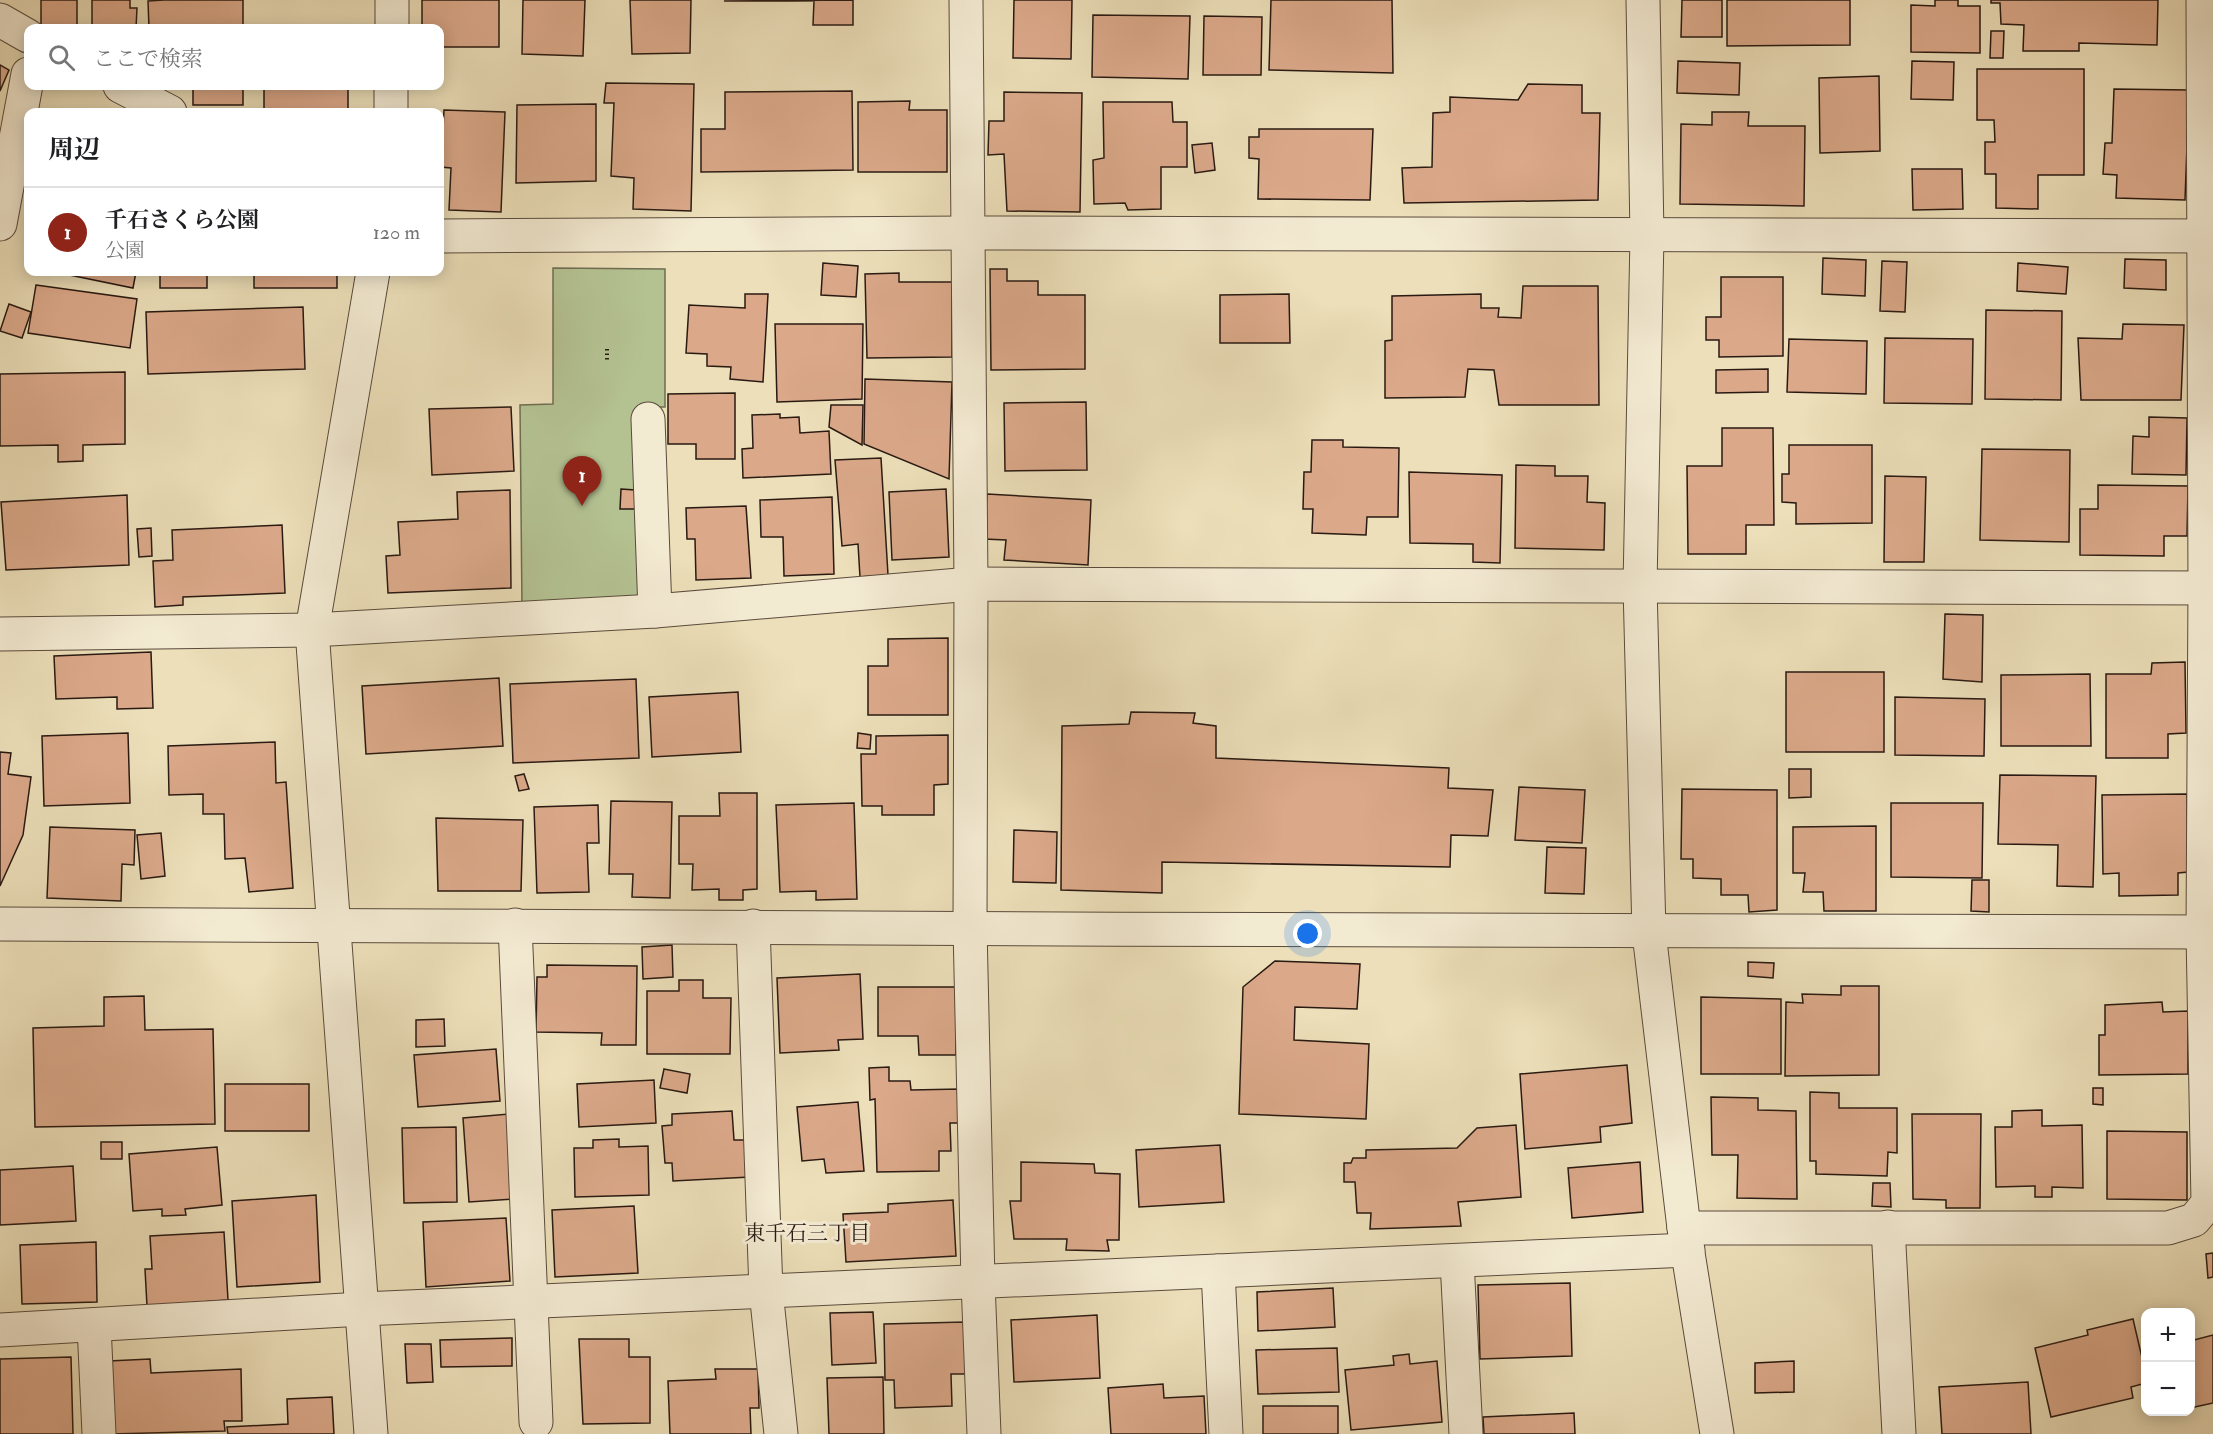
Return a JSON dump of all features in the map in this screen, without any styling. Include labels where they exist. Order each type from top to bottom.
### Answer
[{"type":"street","points":[[392,0],[392,24]]},
{"type":"street","points":[[966,0],[970,927],[978,1282],[984,1434]]},
{"type":"street","points":[[1643,0],[1647,236],[1640,586],[1649,933],[1686,1239],[1717,1434]]},
{"type":"street","points":[[0,1330],[362,1309],[1457,1260],[1686,1239],[1888,1227],[2168,1228],[2194,1220],[2208,1203],[2209,236],[2203,0]]},
{"type":"street","points":[[0,20],[24,34]]},
{"type":"street","points":[[0,224],[25,90]]},
{"type":"street","points":[[128,90],[162,108]]},
{"type":"street","points":[[391,108],[392,90]]},
{"type":"street","points":[[444,236],[968,233],[2209,236]]},
{"type":"street","points":[[371,1434],[312,630],[372,276]]},
{"type":"street","points":[[648,419],[655,611]]},
{"type":"street","points":[[0,634],[312,630],[655,611],[970,584],[2209,588]]},
{"type":"street","points":[[0,924],[970,927],[1649,933],[2208,932]]},
{"type":"street","points":[[515,925],[536,1422]]},
{"type":"street","points":[[753,926],[766,1291],[781,1434]]},
{"type":"street","points":[[1888,1227],[1899,1434]]},
{"type":"street","points":[[1457,1260],[1466,1434]]},
{"type":"street","points":[[1218,1271],[1226,1434]]},
{"type":"street","points":[[94,1325],[99,1434]]},
{"type":"path","points":[[607,349],[607,360]]},
{"type":"green space","points":[[553,268],[665,269],[665,407],[641,407],[645,605],[522,608],[520,405],[553,404]]},
{"type":"building","points":[[41,0],[77,0],[77,24],[41,24]]},
{"type":"building","points":[[92,0],[130,0],[130,8],[137,8],[136,24],[92,24]]},
{"type":"building","points":[[243,0],[243,24],[149,24],[148,1]]},
{"type":"building","points":[[422,0],[499,0],[499,47],[444,47],[444,24],[422,24]]},
{"type":"building","points":[[523,0],[585,0],[583,56],[522,54]]},
{"type":"building","points":[[630,0],[691,0],[690,53],[632,54]]},
{"type":"building","points":[[853,0],[853,25],[813,25],[814,1],[724,1]]},
{"type":"building","points":[[1014,0],[1072,0],[1071,59],[1013,58]]},
{"type":"building","points":[[1271,0],[1392,0],[1393,73],[1269,70]]},
{"type":"building","points":[[1682,0],[1722,0],[1722,37],[1681,37]]},
{"type":"building","points":[[1727,0],[1850,0],[1850,45],[1727,46]]},
{"type":"building","points":[[1935,0],[1958,0],[1958,6],[1980,6],[1980,53],[1911,52],[1911,5],[1935,6]]},
{"type":"building","points":[[1991,0],[2158,0],[2157,45],[2079,43],[2079,51],[2023,51],[2024,25],[2001,24],[2000,3],[1991,3]]},
{"type":"building","points":[[1093,15],[1190,16],[1188,79],[1092,77]]},
{"type":"building","points":[[1204,16],[1262,17],[1261,75],[1203,75]]},
{"type":"building","points":[[1991,31],[2004,31],[2003,58],[1990,58]]},
{"type":"building","points":[[1678,61],[1740,63],[1739,95],[1677,93]]},
{"type":"building","points":[[1912,61],[1954,62],[1953,100],[1911,99]]},
{"type":"building","points":[[0,65],[9,70],[0,91]]},
{"type":"building","points":[[1977,69],[2084,69],[2084,175],[2038,175],[2038,209],[1996,208],[1996,174],[1985,174],[1985,142],[1995,142],[1994,120],[1977,120]]},
{"type":"building","points":[[1879,76],[1880,151],[1820,153],[1819,78]]},
{"type":"building","points":[[606,83],[694,84],[691,211],[633,209],[634,178],[611,176],[614,103],[604,103]]},
{"type":"building","points":[[1528,84],[1582,85],[1582,113],[1600,113],[1598,200],[1404,203],[1402,168],[1432,167],[1433,113],[1450,112],[1450,97],[1518,100]]},
{"type":"building","points":[[2114,89],[2189,90],[2185,200],[2116,198],[2117,175],[2103,174],[2105,143],[2112,143]]},
{"type":"building","points":[[193,90],[243,90],[243,105],[193,105]]},
{"type":"building","points":[[264,90],[348,90],[348,108],[264,108]]},
{"type":"building","points":[[852,91],[853,170],[701,172],[701,129],[725,129],[725,92]]},
{"type":"building","points":[[1004,92],[1082,93],[1080,212],[1007,211],[1004,154],[988,155],[989,121],[1004,121]]},
{"type":"building","points":[[910,101],[909,110],[947,110],[947,172],[858,172],[858,102]]},
{"type":"building","points":[[1103,102],[1172,102],[1173,122],[1187,122],[1187,167],[1161,167],[1161,209],[1128,210],[1125,203],[1094,204],[1093,160],[1104,158]]},
{"type":"building","points":[[596,104],[596,181],[516,183],[517,105]]},
{"type":"building","points":[[444,110],[505,112],[501,212],[449,210],[451,168],[444,167]]},
{"type":"building","points":[[1712,112],[1749,112],[1748,126],[1805,126],[1804,206],[1680,204],[1681,124],[1712,125]]},
{"type":"building","points":[[1259,129],[1373,129],[1370,200],[1258,199],[1259,159],[1249,158],[1249,137],[1259,137]]},
{"type":"building","points":[[1212,143],[1215,170],[1195,173],[1192,145]]},
{"type":"building","points":[[1912,169],[1962,169],[1963,209],[1913,210]]},
{"type":"building","points":[[1823,258],[1866,260],[1865,296],[1822,294]]},
{"type":"building","points":[[2125,259],[2166,260],[2166,290],[2124,288]]},
{"type":"building","points":[[1882,261],[1907,262],[1905,312],[1880,311]]},
{"type":"building","points":[[823,263],[858,266],[856,297],[821,295]]},
{"type":"building","points":[[2018,263],[2068,267],[2066,294],[2017,291]]},
{"type":"building","points":[[990,269],[1007,269],[1007,281],[1038,281],[1038,295],[1085,295],[1085,369],[991,370]]},
{"type":"building","points":[[899,273],[899,282],[952,282],[952,357],[867,358],[865,274]]},
{"type":"building","points":[[74,276],[135,276],[133,288]]},
{"type":"building","points":[[160,276],[207,276],[207,288],[160,288]]},
{"type":"building","points":[[254,276],[337,276],[337,288],[254,288]]},
{"type":"building","points":[[1721,277],[1783,277],[1783,356],[1719,357],[1719,340],[1706,340],[1706,317],[1721,317]]},
{"type":"building","points":[[36,285],[137,299],[130,348],[28,333]]},
{"type":"building","points":[[1523,286],[1598,286],[1599,405],[1499,405],[1494,370],[1468,369],[1465,397],[1385,398],[1385,341],[1392,340],[1392,296],[1481,294],[1481,308],[1499,308],[1498,317],[1521,318]]},
{"type":"building","points":[[745,294],[768,294],[763,382],[730,379],[731,367],[707,366],[707,354],[686,353],[689,305],[745,308]]},
{"type":"building","points":[[1289,294],[1290,343],[1220,343],[1220,295]]},
{"type":"building","points":[[9,304],[31,312],[22,338],[0,331]]},
{"type":"building","points":[[303,307],[305,369],[148,374],[146,312]]},
{"type":"building","points":[[1986,310],[2062,311],[2061,400],[1985,399]]},
{"type":"building","points":[[775,324],[863,324],[862,399],[777,402]]},
{"type":"building","points":[[2123,324],[2184,325],[2181,400],[2081,400],[2078,338],[2122,339]]},
{"type":"building","points":[[1885,338],[1973,339],[1972,404],[1884,403]]},
{"type":"building","points":[[1789,339],[1867,341],[1866,394],[1787,392]]},
{"type":"building","points":[[1768,369],[1768,392],[1716,393],[1716,370]]},
{"type":"building","points":[[125,372],[125,444],[83,445],[83,461],[58,462],[58,445],[0,446],[0,374]]},
{"type":"building","points":[[865,379],[952,382],[949,479],[864,444]]},
{"type":"building","points":[[735,393],[735,459],[696,459],[696,444],[668,444],[668,394]]},
{"type":"building","points":[[1086,402],[1087,470],[1005,471],[1004,403]]},
{"type":"building","points":[[831,405],[863,405],[862,445],[829,427]]},
{"type":"building","points":[[511,407],[514,471],[432,475],[429,409]]},
{"type":"building","points":[[780,414],[780,418],[799,417],[800,433],[829,431],[831,474],[743,478],[742,449],[753,448],[752,415]]},
{"type":"building","points":[[2149,417],[2187,418],[2186,475],[2132,474],[2133,436],[2149,437]]},
{"type":"building","points":[[1722,428],[1773,428],[1774,525],[1746,525],[1746,554],[1688,554],[1687,466],[1722,466]]},
{"type":"building","points":[[1312,440],[1343,440],[1343,447],[1399,448],[1398,517],[1367,517],[1366,535],[1312,533],[1313,509],[1303,509],[1304,472],[1311,472]]},
{"type":"building","points":[[1789,445],[1872,445],[1872,523],[1796,524],[1796,503],[1782,502],[1782,474],[1789,474]]},
{"type":"building","points":[[1982,449],[2070,450],[2069,542],[1980,540]]},
{"type":"building","points":[[881,458],[888,575],[860,577],[858,544],[842,546],[835,460]]},
{"type":"building","points":[[1516,465],[1555,466],[1555,476],[1588,476],[1587,502],[1605,503],[1604,550],[1515,548]]},
{"type":"building","points":[[1409,472],[1502,475],[1500,563],[1473,562],[1473,544],[1410,543]]},
{"type":"building","points":[[1885,476],[1926,477],[1924,562],[1884,562]]},
{"type":"building","points":[[2098,485],[2188,486],[2187,536],[2164,536],[2164,556],[2080,555],[2080,509],[2098,509]]},
{"type":"building","points":[[621,489],[635,490],[635,509],[620,509]]},
{"type":"building","points":[[946,489],[949,557],[892,560],[889,492]]},
{"type":"building","points":[[510,490],[511,588],[388,593],[386,556],[400,555],[398,522],[458,519],[457,492]]},
{"type":"building","points":[[987,494],[1091,500],[1088,565],[1004,560],[1006,540],[984,539]]},
{"type":"building","points":[[127,495],[129,565],[6,570],[1,502]]},
{"type":"building","points":[[832,497],[834,574],[784,576],[783,537],[761,537],[760,500]]},
{"type":"building","points":[[746,506],[751,578],[696,580],[695,539],[687,539],[686,508]]},
{"type":"building","points":[[282,525],[285,593],[183,597],[183,605],[155,607],[153,561],[173,560],[172,530]]},
{"type":"building","points":[[151,528],[152,556],[139,557],[137,529]]},
{"type":"building","points":[[1945,614],[1983,615],[1982,682],[1943,679]]},
{"type":"building","points":[[948,638],[948,715],[868,715],[868,666],[888,666],[888,639]]},
{"type":"building","points":[[151,652],[153,708],[117,709],[117,697],[56,699],[54,656]]},
{"type":"building","points":[[2185,662],[2186,733],[2168,734],[2168,758],[2106,758],[2106,674],[2151,674],[2152,663]]},
{"type":"building","points":[[1786,672],[1884,672],[1884,752],[1786,752]]},
{"type":"building","points":[[2090,674],[2091,746],[2001,746],[2001,675]]},
{"type":"building","points":[[499,678],[503,746],[366,754],[362,686]]},
{"type":"building","points":[[636,679],[639,758],[513,763],[510,684]]},
{"type":"building","points":[[738,692],[741,752],[652,757],[649,697]]},
{"type":"building","points":[[1895,697],[1985,699],[1984,756],[1895,755]]},
{"type":"building","points":[[1131,712],[1195,713],[1193,723],[1216,726],[1216,758],[1449,768],[1448,788],[1493,790],[1488,836],[1451,835],[1450,867],[1162,862],[1162,893],[1061,890],[1062,726],[1129,724]]},
{"type":"building","points":[[128,733],[130,803],[44,806],[42,736]]},
{"type":"building","points":[[858,733],[871,735],[870,749],[857,748]]},
{"type":"building","points":[[948,735],[948,784],[934,785],[934,815],[882,815],[882,806],[862,806],[861,754],[876,754],[876,736]]},
{"type":"building","points":[[275,742],[276,783],[286,782],[293,888],[249,892],[245,858],[225,859],[224,814],[203,814],[203,794],[169,795],[168,746]]},
{"type":"building","points":[[0,752],[11,753],[8,774],[31,777],[23,835],[0,886]]},
{"type":"building","points":[[1789,769],[1811,769],[1811,797],[1789,798]]},
{"type":"building","points":[[524,774],[529,789],[519,791],[515,776]]},
{"type":"building","points":[[2000,775],[2096,776],[2093,887],[2057,886],[2058,845],[1998,844]]},
{"type":"building","points":[[1519,787],[1585,790],[1582,843],[1515,840]]},
{"type":"building","points":[[1682,789],[1777,790],[1777,910],[1749,912],[1748,895],[1721,895],[1721,879],[1693,878],[1693,859],[1681,859]]},
{"type":"building","points":[[719,793],[757,793],[757,889],[743,890],[743,900],[719,900],[719,889],[692,890],[693,864],[679,864],[679,816],[720,816]]},
{"type":"building","points":[[2187,794],[2188,872],[2178,873],[2178,895],[2119,896],[2119,873],[2103,874],[2102,795]]},
{"type":"building","points":[[611,801],[672,802],[670,898],[632,897],[633,874],[609,874]]},
{"type":"building","points":[[854,803],[857,899],[816,900],[816,891],[780,892],[776,805]]},
{"type":"building","points":[[1891,803],[1983,803],[1982,878],[1891,877]]},
{"type":"building","points":[[598,805],[599,843],[587,843],[589,892],[537,893],[534,807]]},
{"type":"building","points":[[436,818],[523,820],[521,891],[438,891]]},
{"type":"building","points":[[1876,826],[1876,911],[1824,911],[1823,892],[1803,892],[1805,873],[1793,873],[1793,827]]},
{"type":"building","points":[[50,827],[135,830],[134,865],[122,864],[121,901],[47,898]]},
{"type":"building","points":[[1014,830],[1057,832],[1056,883],[1013,882]]},
{"type":"building","points":[[161,833],[165,876],[141,879],[137,835]]},
{"type":"building","points":[[1547,847],[1586,848],[1584,894],[1545,893]]},
{"type":"building","points":[[1972,880],[1989,880],[1989,912],[1971,911]]},
{"type":"building","points":[[672,945],[673,977],[643,979],[642,947]]},
{"type":"building","points":[[1275,961],[1360,964],[1357,1009],[1295,1007],[1294,1040],[1369,1044],[1366,1119],[1239,1114],[1243,987]]},
{"type":"building","points":[[1748,962],[1774,963],[1773,978],[1748,976]]},
{"type":"building","points":[[547,965],[637,966],[636,1045],[601,1045],[602,1033],[536,1032],[537,977],[547,977]]},
{"type":"building","points":[[860,974],[863,1039],[838,1040],[839,1050],[780,1053],[777,978]]},
{"type":"building","points":[[679,980],[703,980],[703,998],[731,998],[730,1054],[647,1054],[647,991],[679,991]]},
{"type":"building","points":[[1841,986],[1879,986],[1879,1075],[1785,1076],[1786,1002],[1803,1003],[1802,994],[1841,995]]},
{"type":"building","points":[[878,987],[956,987],[956,1055],[919,1055],[918,1036],[878,1036]]},
{"type":"building","points":[[144,996],[145,1030],[213,1029],[215,1124],[35,1127],[33,1028],[104,1026],[104,997]]},
{"type":"building","points":[[1701,997],[1781,999],[1781,1074],[1701,1074]]},
{"type":"building","points":[[2162,1002],[2163,1012],[2188,1011],[2188,1074],[2099,1075],[2099,1035],[2105,1035],[2105,1005]]},
{"type":"building","points":[[444,1019],[445,1046],[416,1047],[416,1020]]},
{"type":"building","points":[[496,1049],[500,1101],[418,1107],[414,1055]]},
{"type":"building","points":[[1627,1065],[1632,1123],[1600,1127],[1601,1142],[1525,1149],[1520,1074]]},
{"type":"building","points":[[889,1067],[889,1081],[910,1081],[911,1090],[960,1089],[961,1123],[950,1123],[951,1151],[939,1151],[939,1171],[877,1172],[875,1099],[870,1100],[869,1068]]},
{"type":"building","points":[[664,1069],[690,1074],[687,1093],[660,1088]]},
{"type":"building","points":[[654,1080],[656,1123],[579,1127],[577,1084]]},
{"type":"building","points":[[225,1084],[309,1084],[309,1131],[225,1131]]},
{"type":"building","points":[[2093,1088],[2103,1088],[2103,1105],[2093,1104]]},
{"type":"building","points":[[1810,1092],[1839,1093],[1839,1108],[1897,1108],[1897,1153],[1888,1152],[1887,1176],[1816,1174],[1816,1161],[1810,1161]]},
{"type":"building","points":[[1711,1097],[1758,1098],[1758,1110],[1796,1111],[1797,1199],[1737,1198],[1738,1155],[1712,1155]]},
{"type":"building","points":[[858,1102],[864,1171],[826,1173],[824,1159],[802,1161],[797,1107]]},
{"type":"building","points":[[2042,1110],[2042,1126],[2082,1125],[2083,1188],[2052,1187],[2052,1197],[2035,1197],[2035,1186],[1996,1187],[1995,1127],[2012,1127],[2012,1111]]},
{"type":"building","points":[[732,1111],[734,1140],[747,1140],[750,1177],[673,1181],[672,1163],[665,1163],[662,1126],[672,1125],[672,1114]]},
{"type":"building","points":[[509,1114],[515,1199],[469,1202],[463,1118]]},
{"type":"building","points":[[1912,1114],[1981,1114],[1980,1208],[1946,1208],[1946,1200],[1913,1199]]},
{"type":"building","points":[[1516,1125],[1521,1197],[1458,1202],[1461,1226],[1370,1229],[1371,1213],[1357,1213],[1355,1182],[1344,1182],[1344,1163],[1351,1163],[1353,1158],[1366,1158],[1366,1150],[1457,1148],[1477,1128]]},
{"type":"building","points":[[456,1127],[457,1202],[404,1203],[402,1128]]},
{"type":"building","points":[[2107,1131],[2187,1132],[2187,1200],[2107,1199]]},
{"type":"building","points":[[619,1139],[619,1147],[648,1146],[649,1195],[575,1197],[574,1148],[593,1148],[593,1140]]},
{"type":"building","points":[[101,1142],[122,1142],[122,1159],[101,1159]]},
{"type":"building","points":[[1220,1145],[1224,1202],[1139,1207],[1136,1150]]},
{"type":"building","points":[[217,1147],[222,1205],[185,1209],[186,1215],[162,1216],[162,1209],[133,1211],[129,1154]]},
{"type":"building","points":[[1021,1162],[1094,1164],[1095,1173],[1120,1174],[1119,1240],[1107,1240],[1109,1251],[1066,1250],[1067,1239],[1014,1239],[1010,1201],[1021,1201]]},
{"type":"building","points":[[1640,1162],[1643,1212],[1572,1218],[1568,1168]]},
{"type":"building","points":[[73,1166],[76,1221],[0,1225],[0,1170]]},
{"type":"building","points":[[1873,1183],[1890,1183],[1891,1207],[1872,1206]]},
{"type":"building","points":[[316,1195],[320,1282],[237,1287],[232,1201]]},
{"type":"building","points":[[953,1200],[956,1256],[846,1262],[843,1214],[888,1212],[888,1204]]},
{"type":"building","points":[[634,1206],[638,1273],[555,1277],[552,1210]]},
{"type":"building","points":[[506,1218],[510,1281],[426,1287],[423,1222]]},
{"type":"building","points":[[224,1232],[228,1300],[147,1306],[145,1269],[152,1269],[150,1236]]},
{"type":"building","points":[[96,1242],[97,1302],[22,1304],[20,1245]]},
{"type":"building","points":[[2213,1253],[2213,1277],[2208,1278],[2206,1254]]},
{"type":"building","points":[[1570,1283],[1572,1356],[1480,1359],[1478,1285]]},
{"type":"building","points":[[1333,1288],[1335,1327],[1258,1331],[1257,1292]]},
{"type":"building","points":[[873,1312],[876,1363],[832,1365],[830,1313]]},
{"type":"building","points":[[1097,1315],[1100,1378],[1014,1382],[1011,1320]]},
{"type":"building","points":[[2133,1319],[2141,1353],[2141,1384],[2131,1387],[2133,1398],[2051,1417],[2035,1348],[2088,1335],[2087,1330]]},
{"type":"building","points":[[965,1322],[966,1374],[951,1374],[952,1406],[895,1408],[894,1380],[885,1380],[884,1324]]},
{"type":"building","points":[[2213,1335],[2213,1403],[2195,1407],[2195,1362],[2195,1340]]},
{"type":"building","points":[[512,1338],[512,1366],[441,1367],[440,1340]]},
{"type":"building","points":[[579,1339],[629,1339],[629,1357],[650,1357],[650,1423],[583,1424]]},
{"type":"building","points":[[405,1344],[431,1344],[433,1382],[407,1383]]},
{"type":"building","points":[[1337,1348],[1339,1392],[1258,1394],[1256,1350]]},
{"type":"building","points":[[1409,1354],[1410,1364],[1437,1361],[1442,1422],[1351,1430],[1345,1370],[1394,1365],[1393,1356]]},
{"type":"building","points":[[71,1357],[73,1434],[0,1434],[0,1359]]},
{"type":"building","points":[[150,1359],[151,1373],[241,1369],[242,1421],[224,1421],[225,1431],[111,1434],[109,1361]]},
{"type":"building","points":[[1794,1361],[1794,1392],[1755,1393],[1755,1363]]},
{"type":"building","points":[[715,1369],[758,1369],[759,1408],[750,1408],[751,1434],[670,1434],[668,1381],[716,1379]]},
{"type":"building","points":[[883,1377],[884,1434],[829,1434],[827,1378]]},
{"type":"building","points":[[2028,1382],[2031,1434],[1942,1434],[1939,1387]]},
{"type":"building","points":[[1163,1384],[1164,1398],[1204,1396],[1206,1434],[1111,1434],[1108,1388]]},
{"type":"building","points":[[332,1397],[334,1434],[228,1434],[227,1427],[288,1424],[287,1399]]},
{"type":"building","points":[[1263,1406],[1338,1406],[1338,1434],[1263,1434]]},
{"type":"building","points":[[1574,1413],[1575,1434],[1484,1434],[1483,1417]]},
{"type":"place","name":"千石さくら公園","points":[[582,506]]},
{"type":"district","name":"東千石三丁目","points":[[807,1233]]}]
